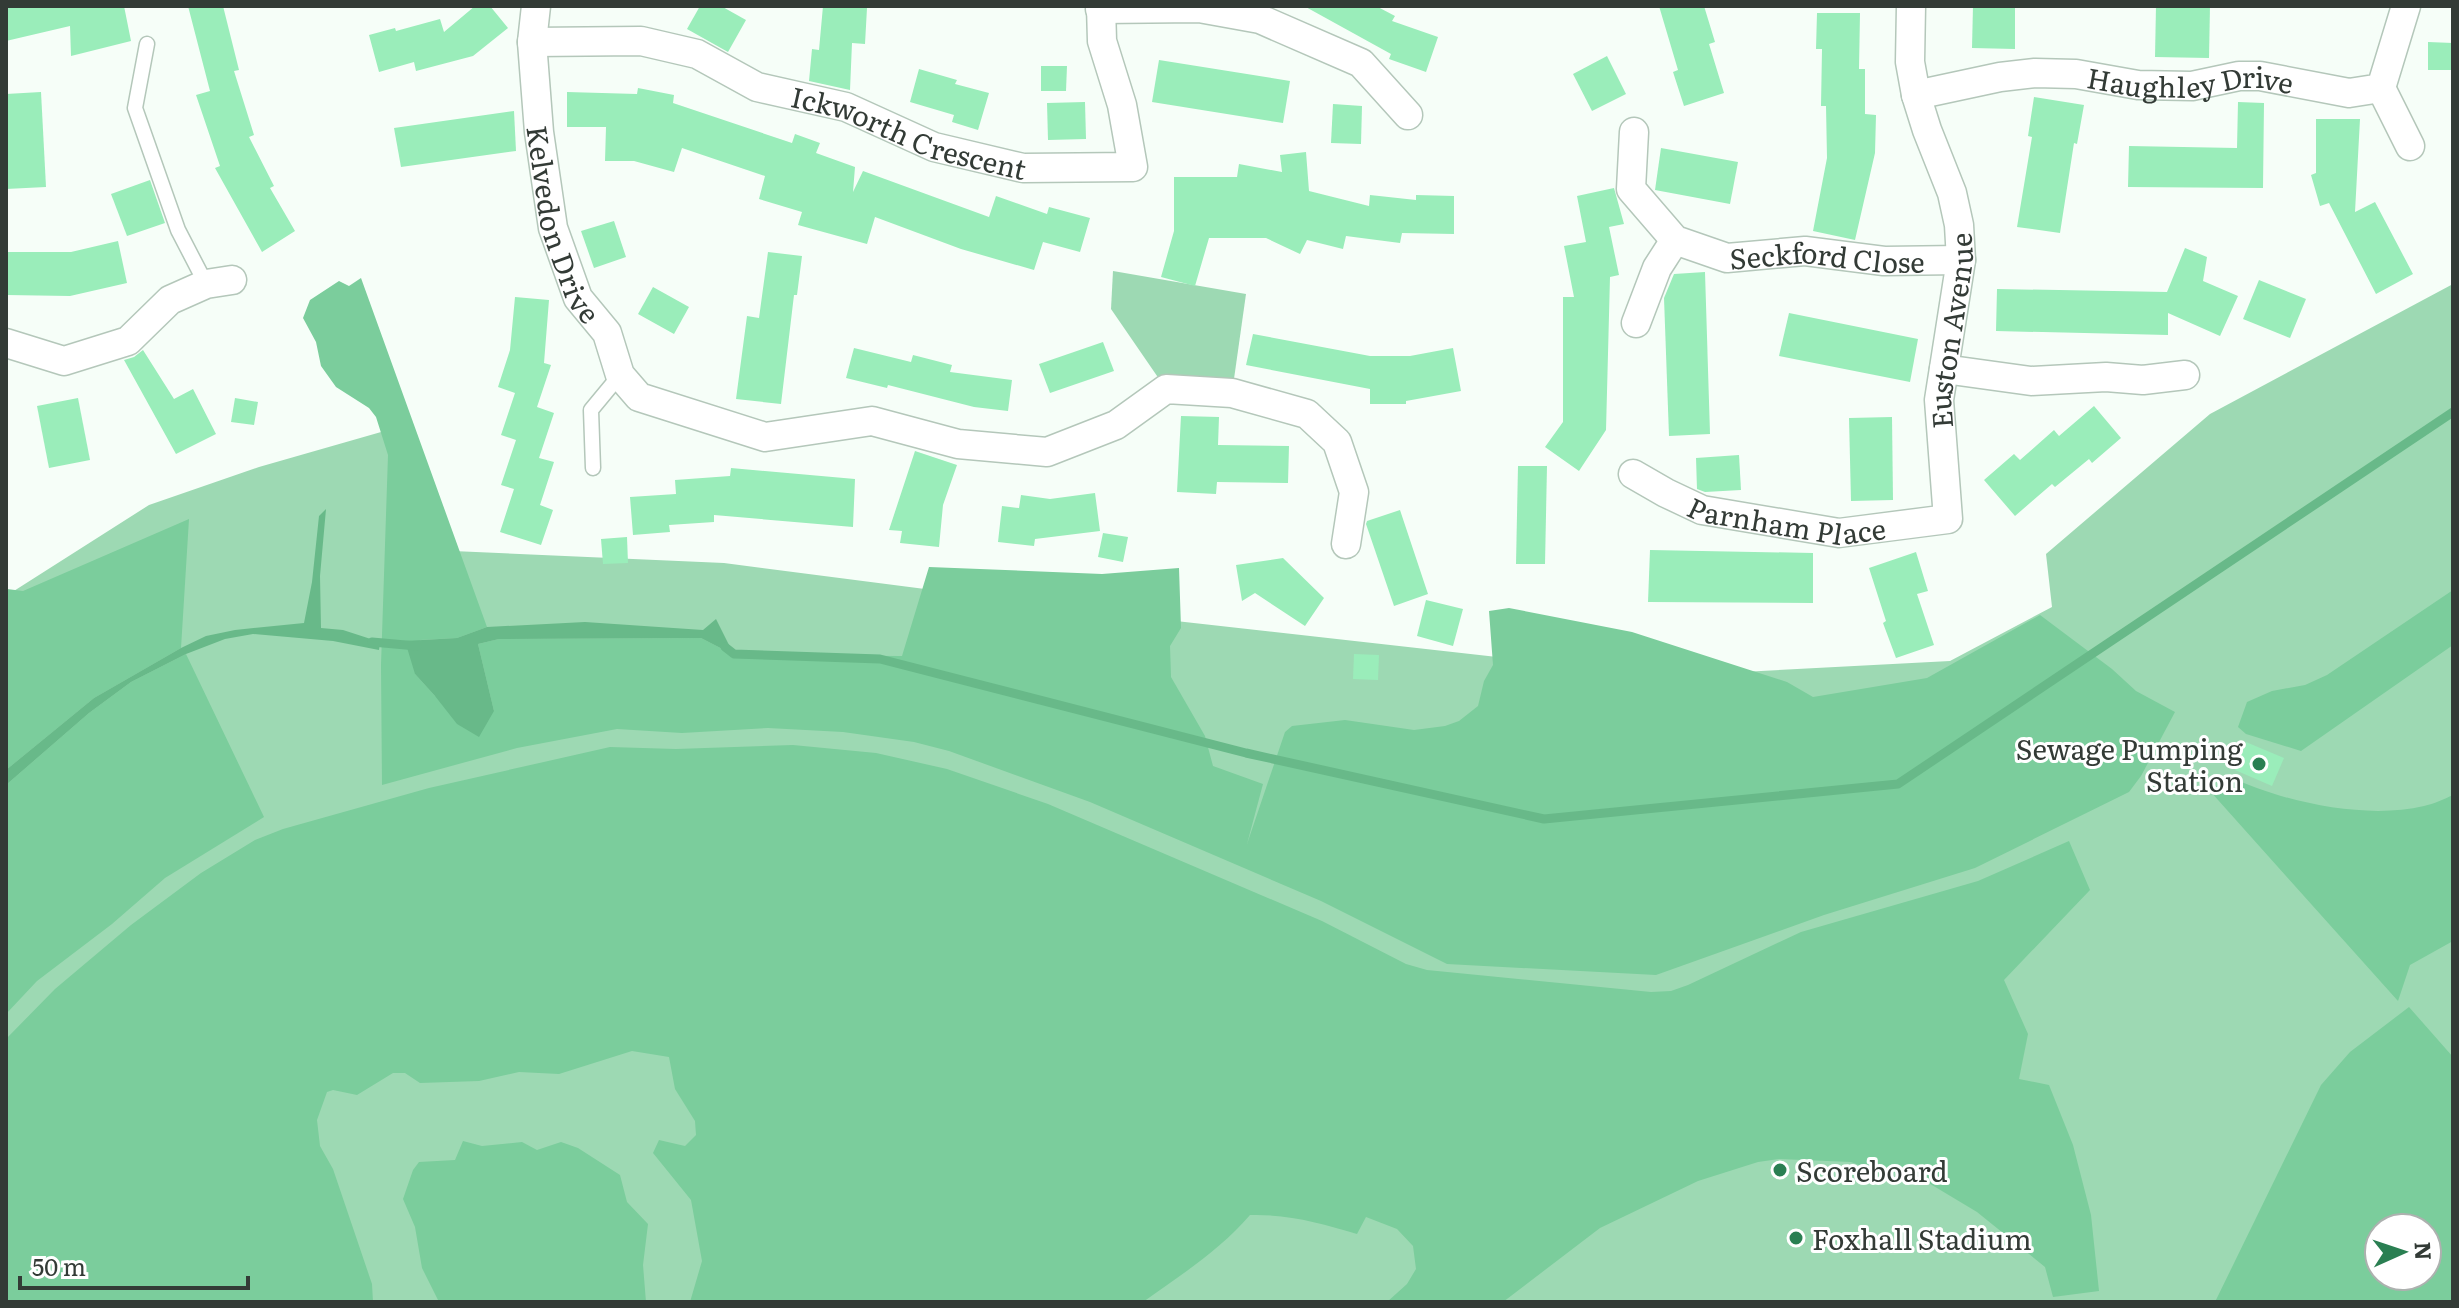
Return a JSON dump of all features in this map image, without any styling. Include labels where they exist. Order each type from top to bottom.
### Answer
[{"type":"street","name":"Kelvedon Drive","points":[[536,6],[532,42],[539,132],[553,228],[578,298],[607,333],[620,375]]},
{"type":"street","name":"Euston Avenue","points":[[1911,6],[1910,62],[1916,95],[1952,193],[1959,225],[1961,260],[1939,400],[1948,519]]},
{"type":"street","points":[[2406,6],[2381,88],[2410,146]]},
{"type":"street","name":"Ickworth Crescent","points":[[532,42],[641,41],[697,54],[757,87],[846,107],[934,147],[1023,168],[1133,167],[1122,105],[1102,41],[1100,8]]},
{"type":"street","points":[[1100,8],[1199,8],[1260,19],[1361,63],[1408,115]]},
{"type":"street","name":"Haughley Drive","points":[[1916,95],[2000,77],[2035,73],[2076,74],[2138,85],[2192,86],[2239,76],[2260,76],[2349,93],[2381,88]]},
{"type":"street","points":[[1634,132],[1631,189],[1675,240],[1657,268],[1636,323]]},
{"type":"street","name":"Seckford Close","points":[[1675,240],[1727,258],[1805,251],[1884,261],[1961,260]]},
{"type":"street","points":[[6,343],[64,361],[128,341],[170,300],[219,282]]},
{"type":"street","points":[[1944,369],[2031,381],[2106,377],[2143,380],[2185,375]]},
{"type":"street","points":[[620,375],[639,397],[765,437],[872,421],[958,444],[1047,452],[1116,425],[1166,389],[1232,393],[1307,414],[1337,442],[1354,492],[1346,544]]},
{"type":"street","name":"Parnham Place","points":[[1633,474],[1702,510],[1839,533],[1948,519]]},
{"type":"lane","points":[[147,44],[135,108],[178,230],[219,282]]},
{"type":"lane","points":[[593,468],[591,410],[620,375]]},
{"type":"shaded area","points":[[1113,271],[1246,294],[1232,393],[1166,389],[1111,309]]},
{"type":"shaded area","points":[[361,278],[487,627],[457,638],[420,640],[415,674],[435,696],[494,711],[478,644],[499,639],[701,638],[734,655],[902,656],[929,567],[1102,574],[1179,568],[1181,628],[1170,646],[1171,677],[1205,736],[1213,766],[1263,784],[1247,844],[1285,732],[1292,726],[1345,720],[1414,730],[1459,721],[1478,706],[1484,681],[1493,665],[1489,611],[1509,608],[1632,632],[1787,682],[1813,697],[1927,678],[2040,615],[2136,691],[2175,712],[2141,776],[2129,792],[1975,868],[1824,915],[1656,975],[1447,964],[1321,901],[1090,802],[949,751],[914,742],[843,732],[768,728],[682,733],[617,729],[517,748],[382,785],[381,665],[388,455],[376,417],[369,408],[336,387],[321,366],[316,342],[303,318],[310,300],[339,281],[349,286]]},
{"type":"shaded area","points":[[2453,284],[2453,1302],[6,1302],[6,596],[149,505],[259,467],[409,424],[453,551],[724,563],[1158,619],[1666,676],[1950,661],[2052,607],[2046,554],[2210,414]]},
{"type":"shaded area","points":[[326,509],[320,576],[321,628],[343,630],[380,642],[379,650],[333,641],[253,634],[225,639],[186,654],[131,682],[89,713],[6,785],[6,770],[94,698],[181,648],[206,636],[235,630],[304,623],[319,516]]},
{"type":"shaded area","points":[[189,519],[181,648],[94,698],[6,770],[7,589],[23,591]]},
{"type":"shaded area","points":[[2453,590],[2453,645],[2301,751],[2246,734],[2238,727],[2247,702],[2272,691],[2305,685],[2327,675]]},
{"type":"shaded area","points":[[716,619],[734,655],[701,638],[499,639],[478,644],[494,711],[479,737],[457,724],[415,674],[405,641],[457,638],[487,627],[585,622],[703,630]]},
{"type":"shaded area","points":[[186,654],[264,817],[165,878],[112,924],[37,981],[6,1014],[6,785],[89,713],[131,682]]},
{"type":"shaded area","points":[[793,745],[876,753],[947,769],[1048,804],[1322,921],[1406,964],[1427,970],[1651,992],[1671,991],[1688,985],[1801,932],[1978,881],[2069,841],[2090,890],[2004,980],[2028,1034],[2019,1079],[2049,1085],[2073,1145],[2091,1215],[2099,1291],[2053,1297],[2045,1267],[1977,1212],[1912,1173],[1877,1172],[1851,1162],[1779,1159],[1758,1162],[1698,1181],[1600,1228],[1503,1302],[1387,1302],[1407,1284],[1416,1269],[1413,1246],[1397,1229],[1366,1217],[1357,1234],[1304,1220],[1250,1215],[1213,1251],[1143,1302],[690,1302],[702,1261],[691,1200],[653,1153],[659,1140],[685,1146],[696,1135],[695,1121],[675,1089],[669,1057],[632,1051],[559,1074],[519,1072],[479,1081],[420,1083],[405,1073],[393,1073],[357,1095],[333,1090],[327,1092],[317,1120],[320,1146],[333,1169],[372,1284],[373,1302],[6,1302],[6,1039],[55,989],[131,925],[201,873],[255,840],[283,829],[429,788],[610,747],[676,749]]},
{"type":"shaded area","points":[[2230,777],[2300,801],[2351,810],[2401,810],[2428,805],[2453,795],[2453,941],[2410,965],[2398,1001],[2210,791]]},
{"type":"shaded area","points":[[2409,1007],[2453,1057],[2453,1302],[2215,1302],[2321,1085],[2350,1052]]},
{"type":"shaded area","points":[[463,1141],[482,1146],[522,1142],[537,1150],[561,1142],[578,1148],[620,1175],[627,1202],[648,1224],[643,1265],[646,1302],[439,1302],[422,1268],[415,1227],[403,1199],[419,1162],[455,1160]]},
{"type":"building","points":[[6,6],[124,6],[131,41],[71,56],[70,26],[6,41]]},
{"type":"building","points":[[188,6],[223,6],[239,70],[234,71],[254,135],[249,137],[274,186],[270,188],[295,231],[262,252],[215,168],[220,166],[196,95],[210,91]]},
{"type":"building","points":[[475,6],[490,6],[508,28],[473,56],[416,71],[414,62],[379,72],[369,35],[440,19],[444,32]]},
{"type":"building","points":[[700,6],[721,6],[746,20],[728,52],[687,29]]},
{"type":"building","points":[[823,6],[867,8],[865,44],[852,43],[850,90],[809,81],[812,49],[819,50]]},
{"type":"building","points":[[1304,6],[1376,6],[1395,16],[1392,21],[1438,37],[1426,72],[1389,59],[1391,54]]},
{"type":"building","points":[[1659,6],[1704,6],[1715,42],[1709,44],[1724,93],[1684,106],[1673,72],[1678,70]]},
{"type":"building","points":[[1973,6],[2015,6],[2015,49],[1972,48]]},
{"type":"building","points":[[2156,6],[2210,6],[2209,58],[2155,57]]},
{"type":"building","points":[[1817,13],[1860,13],[1859,69],[1865,69],[1865,114],[1876,115],[1875,153],[1855,240],[1813,231],[1827,158],[1826,106],[1821,106],[1822,49],[1816,49]]},
{"type":"building","points":[[2428,42],[2453,43],[2453,70],[2428,70]]},
{"type":"building","points":[[1607,56],[1626,94],[1592,111],[1573,74]]},
{"type":"building","points":[[1159,60],[1290,81],[1283,123],[1152,102]]},
{"type":"building","points":[[1041,66],[1067,66],[1066,91],[1041,91]]},
{"type":"building","points":[[919,69],[957,80],[955,84],[989,93],[978,130],[952,122],[954,115],[910,102]]},
{"type":"building","points":[[638,88],[674,95],[673,103],[792,143],[795,134],[820,143],[816,153],[855,167],[853,192],[863,171],[989,217],[996,196],[1047,214],[1049,207],[1090,218],[1080,252],[1043,242],[1034,270],[961,249],[875,217],[867,244],[798,225],[802,212],[759,199],[765,176],[682,148],[674,172],[634,161],[605,161],[606,127],[567,127],[567,92],[637,94]]},
{"type":"building","points":[[41,92],[46,187],[6,189],[6,94]]},
{"type":"building","points":[[2034,97],[2084,105],[2077,144],[2074,143],[2060,233],[2017,227],[2032,137],[2028,136]]},
{"type":"building","points":[[1085,102],[1086,139],[1048,140],[1047,103]]},
{"type":"building","points":[[2238,102],[2264,103],[2263,188],[2128,187],[2129,146],[2237,148]]},
{"type":"building","points":[[1333,104],[1362,106],[1361,144],[1331,143]]},
{"type":"building","points":[[514,111],[516,151],[401,167],[394,128]]},
{"type":"building","points":[[2316,119],[2360,119],[2355,212],[2375,202],[2413,274],[2376,294],[2329,203],[2320,206],[2311,175],[2316,173]]},
{"type":"building","points":[[1661,148],[1738,162],[1730,204],[1655,190]]},
{"type":"building","points":[[1306,152],[1309,191],[1369,206],[1370,195],[1416,200],[1416,195],[1454,196],[1454,234],[1402,233],[1400,243],[1346,236],[1343,249],[1307,240],[1300,254],[1266,238],[1209,238],[1195,286],[1161,277],[1174,231],[1174,177],[1237,177],[1239,164],[1282,172],[1280,155]]},
{"type":"building","points":[[150,180],[165,223],[127,236],[111,194]]},
{"type":"building","points":[[1614,188],[1624,224],[1609,227],[1619,275],[1610,277],[1606,430],[1579,471],[1545,447],[1563,422],[1563,297],[1574,297],[1564,246],[1586,242],[1577,196]]},
{"type":"building","points":[[614,221],[626,257],[594,268],[581,231]]},
{"type":"building","points":[[118,241],[127,283],[70,296],[6,295],[6,252],[71,252]]},
{"type":"building","points":[[2185,248],[2207,257],[2203,281],[2238,296],[2220,336],[2168,313],[2168,335],[1996,331],[1997,289],[2167,292]]},
{"type":"building","points":[[768,252],[802,256],[797,295],[794,295],[781,404],[736,399],[747,316],[759,318]]},
{"type":"building","points":[[1705,272],[1710,434],[1669,436],[1664,298],[1674,274]]},
{"type":"building","points":[[2259,280],[2306,299],[2290,338],[2243,319]]},
{"type":"building","points":[[653,287],[689,307],[674,334],[638,314]]},
{"type":"building","points":[[515,297],[549,300],[544,363],[551,365],[537,407],[554,413],[539,458],[554,462],[540,505],[553,510],[541,545],[500,532],[514,489],[501,485],[516,440],[501,435],[515,393],[498,387],[510,350]]},
{"type":"building","points":[[1789,313],[1918,339],[1910,382],[1779,356]]},
{"type":"building","points":[[1253,334],[1370,356],[1410,356],[1453,348],[1461,391],[1406,401],[1406,404],[1370,404],[1370,389],[1246,365]]},
{"type":"building","points":[[1103,342],[1114,371],[1050,393],[1039,364]]},
{"type":"building","points":[[854,348],[911,362],[913,355],[952,365],[950,372],[1012,380],[1008,411],[974,407],[888,385],[887,388],[846,378]]},
{"type":"building","points":[[143,350],[174,399],[193,389],[216,434],[176,454],[124,360]]},
{"type":"building","points":[[78,398],[90,460],[49,468],[37,406]]},
{"type":"building","points":[[235,398],[258,402],[254,425],[231,422]]},
{"type":"building","points":[[2094,406],[2121,438],[2092,463],[2089,459],[2055,487],[2052,484],[2015,516],[1984,480],[2014,454],[2020,460],[2054,430],[2059,436]]},
{"type":"building","points":[[1181,416],[1219,417],[1218,445],[1289,446],[1288,483],[1217,482],[1216,494],[1177,492]]},
{"type":"building","points":[[1892,417],[1893,500],[1851,501],[1849,418]]},
{"type":"building","points":[[915,451],[957,465],[943,505],[939,547],[900,543],[902,531],[889,530]]},
{"type":"building","points":[[1739,455],[1741,490],[1705,492],[1697,489],[1696,458]]},
{"type":"building","points":[[1518,466],[1547,466],[1545,564],[1516,564]]},
{"type":"building","points":[[731,468],[855,479],[853,527],[714,515],[714,522],[669,525],[670,532],[633,535],[630,497],[676,494],[675,480],[730,476]]},
{"type":"building","points":[[1095,493],[1100,531],[1035,539],[1034,546],[998,542],[1002,506],[1019,508],[1021,495],[1050,499]]},
{"type":"building","points":[[1400,510],[1428,594],[1394,606],[1366,524]]},
{"type":"building","points":[[1103,533],[1128,537],[1123,562],[1098,557]]},
{"type":"building","points":[[627,537],[628,563],[603,564],[601,539]]},
{"type":"building","points":[[1650,550],[1813,553],[1813,603],[1648,602]]},
{"type":"building","points":[[1916,552],[1928,591],[1917,594],[1934,645],[1896,658],[1869,568]]},
{"type":"building","points":[[1283,558],[1324,598],[1305,626],[1255,593],[1242,601],[1236,565]]},
{"type":"building","points":[[1426,600],[1463,609],[1453,646],[1417,636]]},
{"type":"building","points":[[1354,654],[1379,655],[1378,680],[1353,679]]},
{"type":"building","name":"Sewage Pumping Station","points":[[2246,742],[2284,758],[2272,786],[2235,770]]},
{"type":"waterway","points":[[725,647],[734,654],[880,659],[1246,753],[1544,819],[1898,784],[2453,412]]},
{"type":"waterway","points":[[372,642],[417,646]]},
{"type":"place","name":"Sewage Pumping Station","points":[[2259,764]]},
{"type":"place","name":"Scoreboard","points":[[1780,1170]]},
{"type":"place","name":"Foxhall Stadium","points":[[1796,1238]]}]
